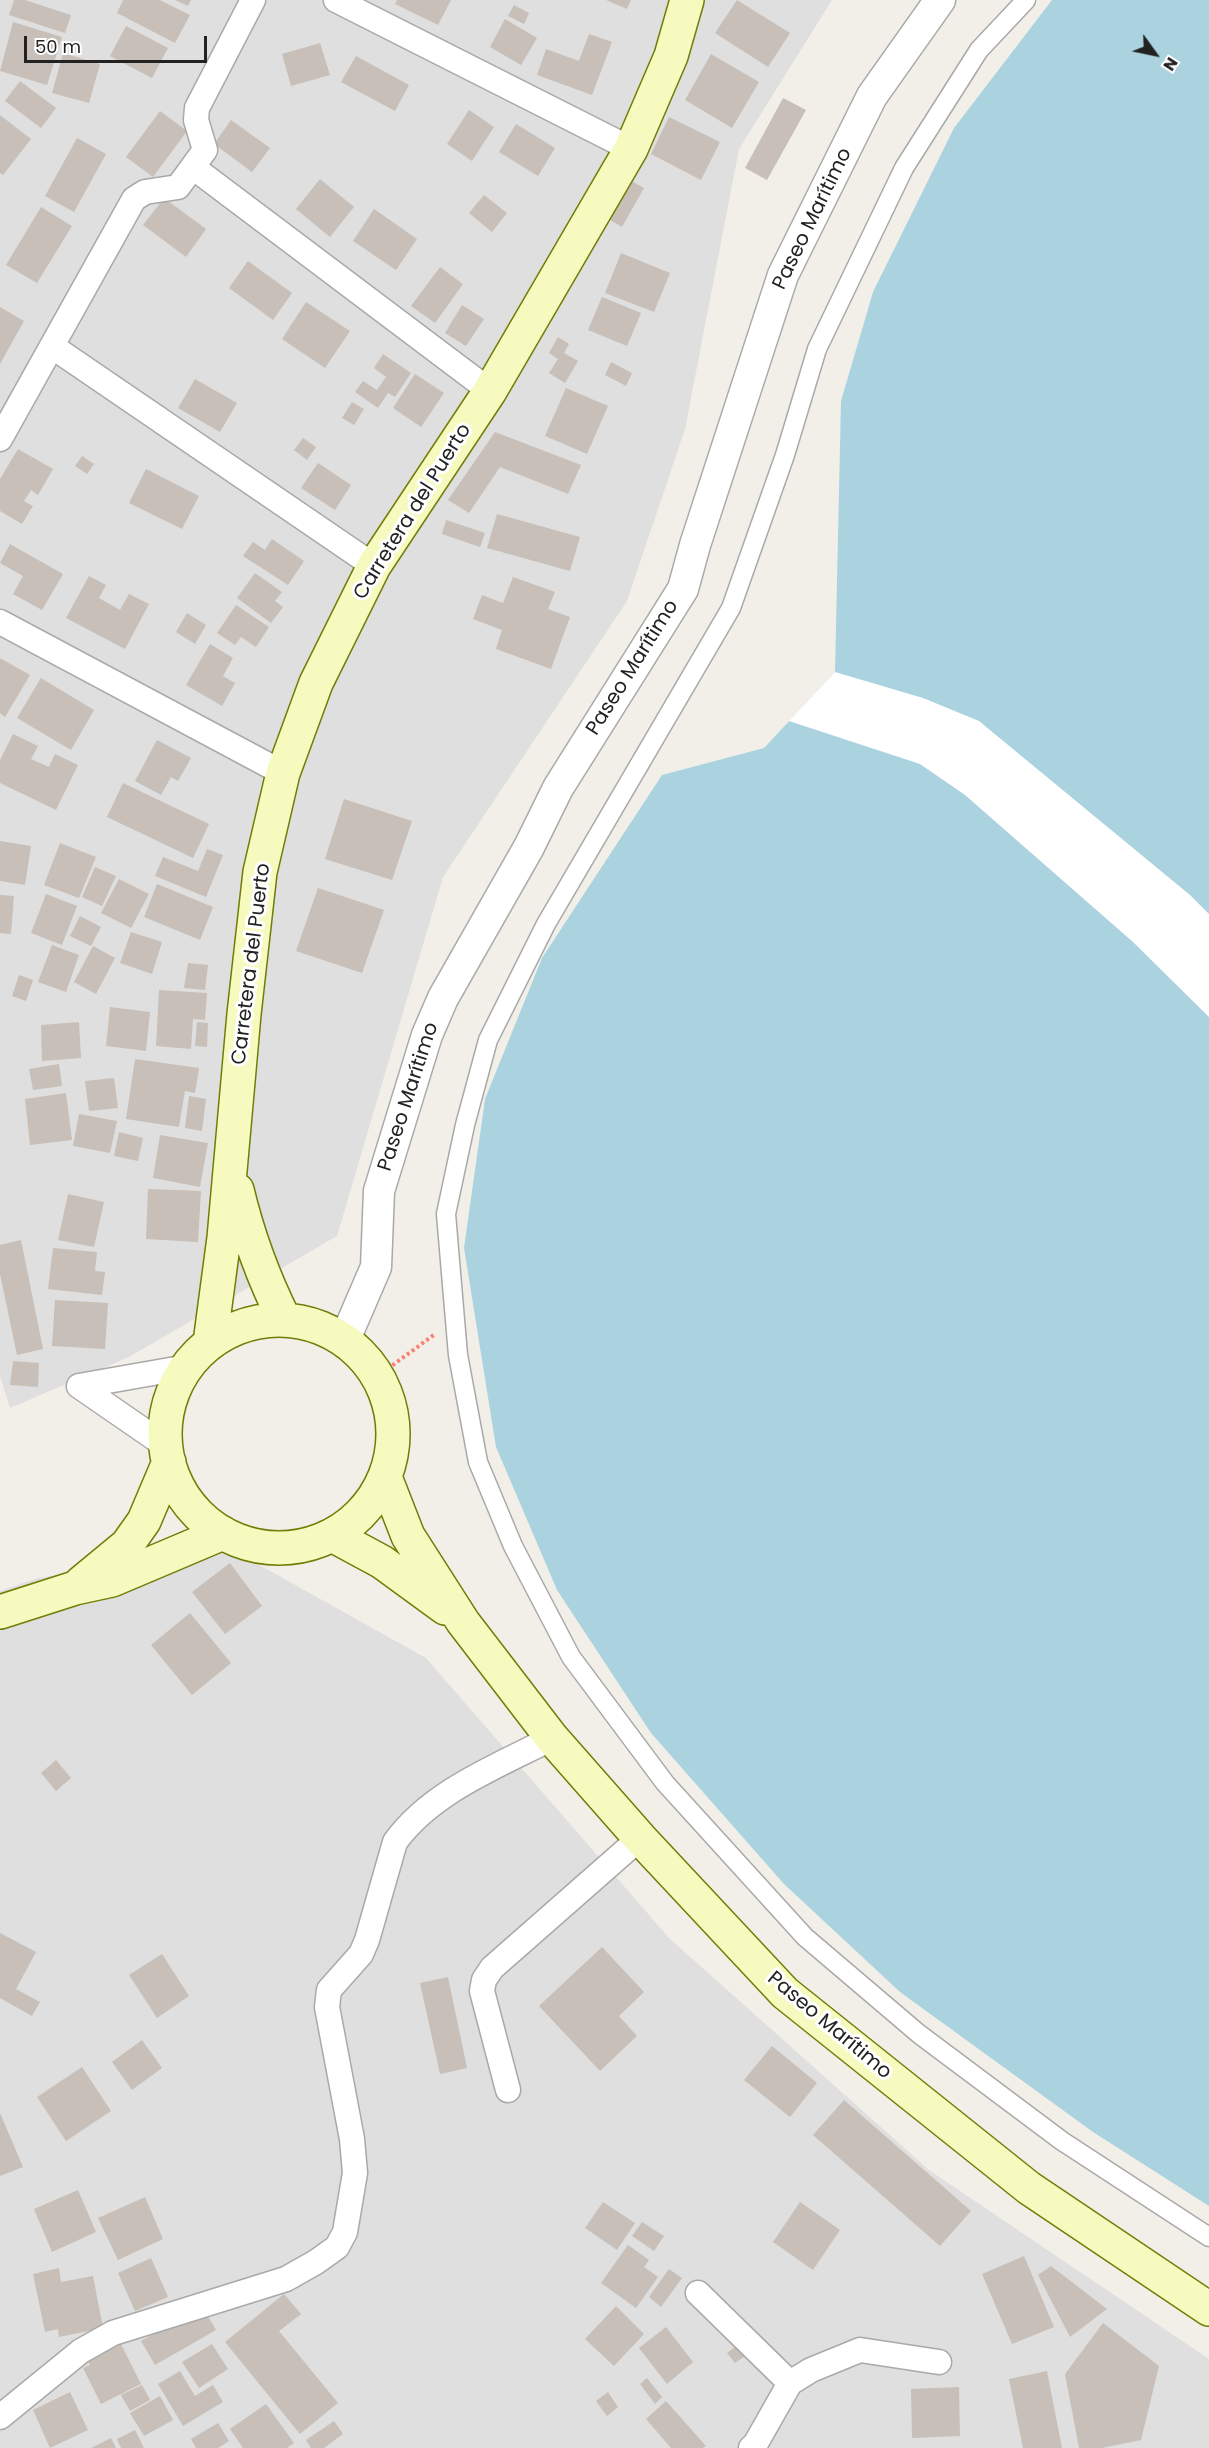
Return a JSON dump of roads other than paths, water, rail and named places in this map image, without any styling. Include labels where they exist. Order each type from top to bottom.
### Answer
[{"type":"main road","name":"Carretera del Puerto","points":[[210,1343],[219,1288],[243,1014],[260,872],[283,773],[316,683],[374,566],[490,391],[631,149],[671,56],[687,0]]},
{"type":"main road","name":"Carretera del Puerto","points":[[231,1168],[247,1230],[264,1279],[284,1319]]},
{"type":"main road","points":[[284,1319],[316,1325],[345,1339],[363,1356],[378,1376],[391,1408],[393,1443],[385,1477],[372,1500],[360,1513],[332,1535],[306,1545],[278,1548],[249,1544],[223,1533],[204,1520],[189,1503],[177,1484],[167,1454],[166,1418],[174,1392],[187,1367],[210,1343],[249,1324],[284,1319]]},
{"type":"main road","points":[[75,1588],[127,1545],[144,1521],[167,1454]]},
{"type":"main road","name":"Paseo Marítimo","points":[[385,1477],[408,1536],[464,1622],[552,1738],[640,1838],[785,1993],[1029,2188],[1209,2309]]},
{"type":"main road","points":[[0,1612],[75,1588],[112,1580],[223,1533]]},
{"type":"main road","name":"Paseo Marítimo","points":[[332,1535],[382,1562],[464,1622]]},
{"type":"street","points":[[0,439],[134,199],[145,192],[178,187],[205,150],[196,120],[197,108],[253,0]]},
{"type":"street","points":[[336,0],[631,149]]},
{"type":"street","name":"Paseo Marítimo","points":[[345,1339],[376,1267],[379,1191],[427,1035],[443,998],[529,847],[558,788],[683,589],[709,501],[783,275],[872,96],[940,0]]},
{"type":"street","points":[[1026,0],[979,50],[904,168],[817,349],[785,455],[731,608],[546,924],[488,1040],[465,1125],[446,1214],[458,1355],[478,1462],[513,1546],[571,1657],[665,1783],[805,1937],[919,2034],[1062,2141],[1209,2237]]},
{"type":"street","points":[[194,168],[490,391]]},
{"type":"street","points":[[53,347],[374,566]]},
{"type":"street","points":[[0,622],[283,773]]},
{"type":"street","points":[[167,1454],[79,1386],[187,1367]]},
{"type":"street","points":[[0,2416],[81,2351],[113,2333],[285,2279],[337,2247],[345,2232],[355,2172],[352,2139],[327,2007],[329,1990],[361,1954],[395,1842],[405,1828],[452,1790],[552,1738]]},
{"type":"street","points":[[508,2090],[482,1991],[484,1980],[492,1968],[640,1838]]},
{"type":"street","points":[[698,2293],[790,2383]]},
{"type":"street","points":[[751,2448],[790,2383],[811,2370],[860,2350],[939,2362]]},
{"type":"water","points":[[1052,0],[1209,0],[1209,2206],[1093,2132],[900,1992],[784,1884],[651,1733],[557,1590],[496,1447],[464,1248],[485,1099],[542,958],[662,775],[764,748],[835,672],[841,401],[873,292],[954,128]]}]
